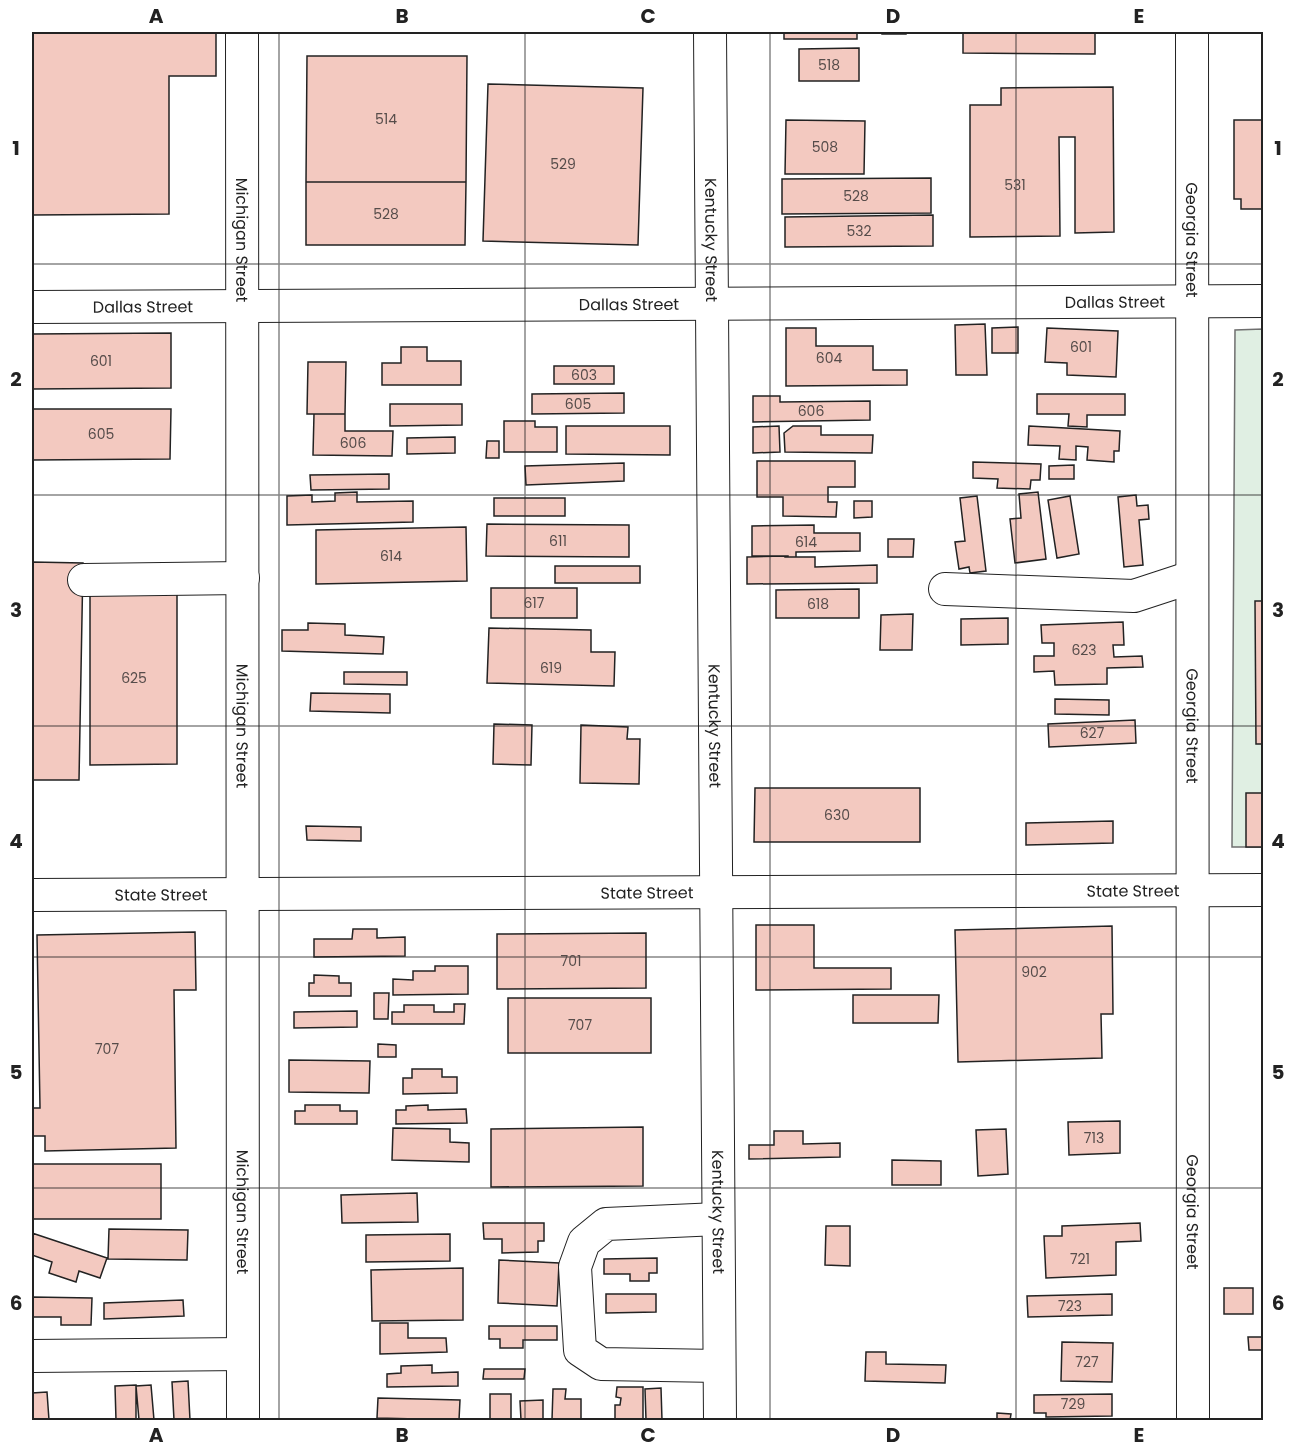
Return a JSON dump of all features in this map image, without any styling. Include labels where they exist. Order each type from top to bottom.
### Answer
[{"type":"street","name":"Michigan Street","points":[[242,32],[243,1420]]},
{"type":"street","name":"Kentucky Street","points":[[710,32],[720,1420]]},
{"type":"street","name":"Georgia Street","points":[[1192,32],[1193,1420]]},
{"type":"street","name":"Dallas Street","points":[[32,307],[1263,301]]},
{"type":"street","points":[[945,589],[1134,596],[1192,577]]},
{"type":"street","points":[[84,580],[243,578]]},
{"type":"street","name":"State Street","points":[[32,895],[1263,890]]},
{"type":"street","points":[[718,1219],[606,1224],[584,1242],[575,1267],[580,1350],[587,1355],[601,1364],[719,1366]]},
{"type":"street","points":[[32,1356],[243,1354]]},
{"type":"green space","points":[[1263,329],[1263,847],[1232,847],[1235,330]]},
{"type":"building","points":[[32,32],[216,32],[216,76],[169,76],[169,214],[32,215]]},
{"type":"building","points":[[784,32],[857,32],[857,39],[784,39]]},
{"type":"building","points":[[882,32],[906,32],[906,34],[882,34]]},
{"type":"building","points":[[963,32],[1095,32],[1095,54],[963,53]]},
{"type":"building","points":[[859,48],[859,81],[799,81],[799,49]]},
{"type":"building","points":[[307,56],[467,56],[466,182],[306,182]]},
{"type":"building","points":[[488,84],[643,88],[638,245],[483,241]]},
{"type":"building","points":[[1113,87],[1114,232],[1075,233],[1075,137],[1059,137],[1060,236],[970,237],[970,105],[1001,105],[1001,88]]},
{"type":"building","points":[[786,120],[865,121],[864,174],[785,174]]},
{"type":"building","points":[[1234,120],[1264,120],[1264,209],[1241,209],[1241,199],[1234,199]]},
{"type":"building","points":[[931,178],[931,213],[782,214],[782,179]]},
{"type":"building","points":[[306,182],[466,182],[465,245],[306,245]]},
{"type":"building","points":[[933,215],[933,246],[785,247],[785,217]]},
{"type":"building","points":[[985,324],[987,375],[956,375],[955,325]]},
{"type":"building","points":[[1018,327],[1018,353],[992,353],[992,328]]},
{"type":"building","points":[[786,328],[816,328],[816,346],[873,346],[873,370],[907,370],[907,385],[786,386]]},
{"type":"building","points":[[1047,328],[1118,331],[1116,377],[1067,375],[1067,363],[1045,362]]},
{"type":"building","points":[[171,333],[171,388],[32,389],[32,334]]},
{"type":"building","points":[[401,347],[427,347],[427,361],[461,361],[461,385],[382,385],[382,363],[401,363]]},
{"type":"building","points":[[308,362],[346,362],[345,414],[307,414]]},
{"type":"building","points":[[554,366],[614,366],[614,384],[554,384]]},
{"type":"building","points":[[624,393],[624,413],[532,414],[532,394]]},
{"type":"building","points":[[1037,394],[1125,394],[1125,415],[1087,415],[1087,427],[1068,426],[1069,414],[1037,414]]},
{"type":"building","points":[[753,396],[780,396],[780,402],[870,401],[870,420],[753,422]]},
{"type":"building","points":[[390,404],[462,404],[462,425],[390,426]]},
{"type":"building","points":[[32,409],[171,409],[170,459],[32,460]]},
{"type":"building","points":[[314,414],[345,414],[345,431],[393,431],[392,456],[313,455]]},
{"type":"building","points":[[504,421],[535,421],[535,427],[557,427],[557,452],[504,452]]},
{"type":"building","points":[[566,426],[670,426],[670,455],[566,454]]},
{"type":"building","points":[[779,426],[780,452],[753,453],[753,427]]},
{"type":"building","points":[[793,426],[821,426],[821,435],[873,435],[872,453],[785,452],[784,433]]},
{"type":"building","points":[[1029,426],[1120,431],[1119,451],[1114,451],[1114,462],[1087,460],[1088,447],[1076,446],[1076,460],[1059,459],[1060,446],[1028,445]]},
{"type":"building","points":[[455,437],[455,453],[407,454],[407,438]]},
{"type":"building","points":[[487,441],[499,441],[499,458],[486,458]]},
{"type":"building","points":[[757,461],[855,461],[855,487],[828,487],[828,502],[837,502],[836,517],[783,516],[783,497],[757,497]]},
{"type":"building","points":[[973,462],[1041,464],[1040,480],[1031,480],[1030,489],[997,488],[998,479],[973,478]]},
{"type":"building","points":[[624,463],[624,481],[526,485],[525,466]]},
{"type":"building","points":[[1074,465],[1074,479],[1049,479],[1049,466]]},
{"type":"building","points":[[389,474],[389,489],[311,490],[310,475]]},
{"type":"building","points":[[357,492],[357,502],[413,501],[413,522],[287,525],[287,496],[312,495],[312,502],[335,501],[335,493]]},
{"type":"building","points":[[1038,492],[1046,559],[1015,563],[1010,519],[1021,518],[1019,494]]},
{"type":"building","points":[[1136,495],[1137,506],[1148,505],[1149,519],[1139,520],[1143,565],[1124,567],[1118,497]]},
{"type":"building","points":[[977,496],[986,571],[970,573],[969,567],[959,569],[955,542],[965,541],[960,498]]},
{"type":"building","points":[[1070,496],[1079,554],[1057,558],[1048,500]]},
{"type":"building","points":[[494,498],[565,498],[565,516],[494,516]]},
{"type":"building","points":[[854,501],[872,501],[872,517],[854,518]]},
{"type":"building","points":[[487,524],[629,525],[629,557],[486,556]]},
{"type":"building","points":[[814,525],[814,533],[860,533],[860,551],[796,552],[796,557],[752,556],[752,526]]},
{"type":"building","points":[[466,527],[467,581],[316,584],[316,530]]},
{"type":"building","points":[[888,539],[914,539],[913,557],[888,557]]},
{"type":"building","points":[[747,557],[815,557],[815,567],[877,565],[877,583],[747,584]]},
{"type":"building","points":[[32,562],[83,563],[79,780],[32,780]]},
{"type":"building","points":[[555,566],[640,566],[640,583],[555,583]]},
{"type":"building","points":[[491,588],[577,588],[577,618],[491,618]]},
{"type":"building","points":[[859,589],[859,618],[776,618],[776,590]]},
{"type":"building","points":[[90,592],[177,592],[177,764],[90,765]]},
{"type":"building","points":[[1255,601],[1264,601],[1264,744],[1256,744]]},
{"type":"building","points":[[913,614],[912,650],[880,650],[881,615]]},
{"type":"building","points":[[1008,618],[1008,644],[961,645],[961,619]]},
{"type":"building","points":[[1123,622],[1124,645],[1113,645],[1114,657],[1142,656],[1143,667],[1107,668],[1107,684],[1055,685],[1054,671],[1034,672],[1034,656],[1054,656],[1054,643],[1042,643],[1041,625]]},
{"type":"building","points":[[308,623],[345,624],[345,635],[384,637],[383,654],[282,651],[282,630],[308,630]]},
{"type":"building","points":[[489,628],[591,630],[591,652],[615,652],[614,686],[487,683]]},
{"type":"building","points":[[344,672],[407,672],[407,685],[344,684]]},
{"type":"building","points":[[311,693],[390,694],[390,713],[310,711]]},
{"type":"building","points":[[1055,699],[1109,700],[1109,715],[1055,714]]},
{"type":"building","points":[[1135,720],[1136,743],[1049,747],[1048,724]]},
{"type":"building","points":[[494,724],[532,725],[531,765],[493,764]]},
{"type":"building","points":[[581,725],[628,727],[627,739],[640,739],[639,784],[580,783]]},
{"type":"building","points":[[755,788],[920,788],[920,842],[754,842]]},
{"type":"building","points":[[1246,793],[1264,793],[1264,847],[1246,847]]},
{"type":"building","points":[[1113,821],[1113,843],[1026,845],[1026,823]]},
{"type":"building","points":[[306,826],[361,827],[361,841],[307,840]]},
{"type":"building","points":[[756,925],[814,925],[814,968],[891,968],[891,989],[756,990]]},
{"type":"building","points":[[1112,926],[1113,1014],[1101,1014],[1102,1058],[958,1062],[955,930]]},
{"type":"building","points":[[353,929],[377,929],[377,938],[405,937],[405,956],[314,957],[314,939],[352,939]]},
{"type":"building","points":[[195,932],[196,990],[174,990],[176,1148],[45,1151],[45,1136],[32,1136],[32,1108],[40,1108],[37,935]]},
{"type":"building","points":[[646,933],[646,988],[497,989],[497,934]]},
{"type":"building","points":[[435,966],[468,966],[468,994],[393,995],[393,979],[413,980],[413,971],[435,971]]},
{"type":"building","points":[[314,975],[339,976],[339,983],[351,983],[351,996],[309,996],[309,983],[314,983]]},
{"type":"building","points":[[374,993],[389,993],[388,1019],[374,1019]]},
{"type":"building","points":[[853,995],[939,995],[938,1023],[853,1023]]},
{"type":"building","points":[[508,998],[651,998],[651,1053],[508,1053]]},
{"type":"building","points":[[454,1004],[465,1004],[464,1024],[392,1024],[392,1012],[404,1012],[404,1005],[434,1005],[434,1012],[454,1012]]},
{"type":"building","points":[[357,1011],[357,1027],[294,1028],[294,1012]]},
{"type":"building","points":[[378,1044],[396,1045],[396,1057],[378,1057]]},
{"type":"building","points":[[289,1060],[370,1061],[369,1093],[289,1092]]},
{"type":"building","points":[[412,1069],[442,1069],[442,1077],[457,1077],[457,1093],[403,1094],[403,1078],[412,1078]]},
{"type":"building","points":[[305,1105],[340,1105],[340,1111],[357,1111],[357,1124],[295,1124],[295,1111],[305,1111]]},
{"type":"building","points":[[428,1105],[428,1110],[466,1109],[467,1123],[396,1124],[396,1110],[406,1110],[406,1106]]},
{"type":"building","points":[[1120,1121],[1120,1153],[1069,1155],[1068,1122]]},
{"type":"building","points":[[643,1127],[643,1186],[491,1187],[491,1129]]},
{"type":"building","points":[[393,1128],[450,1129],[450,1142],[469,1143],[469,1162],[392,1160]]},
{"type":"building","points":[[1006,1129],[1008,1174],[978,1176],[976,1130]]},
{"type":"building","points":[[774,1131],[803,1131],[803,1144],[840,1143],[840,1157],[749,1159],[749,1145],[774,1145]]},
{"type":"building","points":[[1263,1151],[1264,1213],[1262,1213]]},
{"type":"building","points":[[892,1160],[941,1161],[941,1185],[892,1185]]},
{"type":"building","points":[[32,1164],[161,1164],[161,1219],[32,1219]]},
{"type":"building","points":[[417,1193],[418,1222],[342,1223],[341,1195]]},
{"type":"building","points":[[1262,1217],[1264,1217],[1264,1255],[1262,1255]]},
{"type":"building","points":[[483,1223],[544,1223],[544,1241],[538,1241],[538,1252],[502,1253],[502,1239],[484,1239]]},
{"type":"building","points":[[1140,1223],[1141,1241],[1116,1242],[1116,1275],[1046,1278],[1044,1236],[1062,1236],[1062,1226]]},
{"type":"building","points":[[826,1226],[850,1226],[850,1266],[825,1265]]},
{"type":"building","points":[[109,1229],[188,1230],[187,1260],[108,1259]]},
{"type":"building","points":[[32,1233],[107,1258],[100,1278],[79,1271],[76,1282],[49,1273],[52,1262],[32,1255]]},
{"type":"building","points":[[450,1234],[450,1261],[366,1262],[366,1235]]},
{"type":"building","points":[[657,1258],[657,1273],[649,1273],[649,1281],[630,1281],[630,1274],[604,1274],[604,1259]]},
{"type":"building","points":[[499,1260],[559,1263],[557,1306],[498,1303]]},
{"type":"building","points":[[463,1268],[463,1320],[372,1321],[371,1270]]},
{"type":"building","points":[[1224,1288],[1253,1288],[1253,1314],[1224,1314]]},
{"type":"building","points":[[606,1294],[656,1294],[656,1312],[606,1313]]},
{"type":"building","points":[[1112,1294],[1112,1315],[1028,1317],[1027,1296]]},
{"type":"building","points":[[32,1297],[92,1298],[91,1325],[61,1325],[61,1317],[32,1317]]},
{"type":"building","points":[[183,1300],[184,1316],[104,1319],[104,1303]]},
{"type":"building","points":[[380,1323],[408,1323],[408,1338],[446,1338],[447,1352],[380,1354]]},
{"type":"building","points":[[489,1326],[557,1326],[557,1340],[523,1340],[523,1348],[500,1348],[500,1339],[489,1339]]},
{"type":"building","points":[[1248,1337],[1264,1337],[1264,1350],[1249,1350]]},
{"type":"building","points":[[1062,1342],[1113,1343],[1112,1382],[1061,1381]]},
{"type":"building","points":[[866,1352],[886,1352],[886,1364],[946,1365],[945,1383],[865,1381]]},
{"type":"building","points":[[432,1365],[432,1373],[458,1372],[458,1386],[387,1387],[387,1374],[401,1373],[401,1366]]},
{"type":"building","points":[[484,1369],[525,1369],[524,1379],[483,1379]]},
{"type":"building","points":[[188,1381],[190,1420],[174,1420],[172,1382]]},
{"type":"building","points":[[136,1385],[136,1420],[116,1420],[115,1386]]},
{"type":"building","points":[[151,1385],[154,1420],[139,1420],[136,1386]]},
{"type":"building","points":[[617,1387],[643,1387],[643,1420],[615,1420],[615,1405],[620,1405],[621,1398],[616,1397]]},
{"type":"building","points":[[661,1388],[662,1420],[646,1420],[645,1389]]},
{"type":"building","points":[[553,1389],[566,1389],[565,1399],[581,1399],[581,1420],[552,1420]]},
{"type":"building","points":[[47,1392],[49,1420],[32,1420],[32,1393]]},
{"type":"building","points":[[490,1394],[511,1394],[511,1420],[490,1420]]},
{"type":"building","points":[[1112,1394],[1112,1416],[1046,1417],[1046,1413],[1034,1413],[1034,1395]]},
{"type":"building","points":[[378,1398],[460,1400],[459,1420],[377,1418]]},
{"type":"building","points":[[543,1400],[543,1420],[521,1420],[520,1401]]},
{"type":"building","points":[[997,1413],[1011,1414],[1010,1420],[997,1420]]}]
